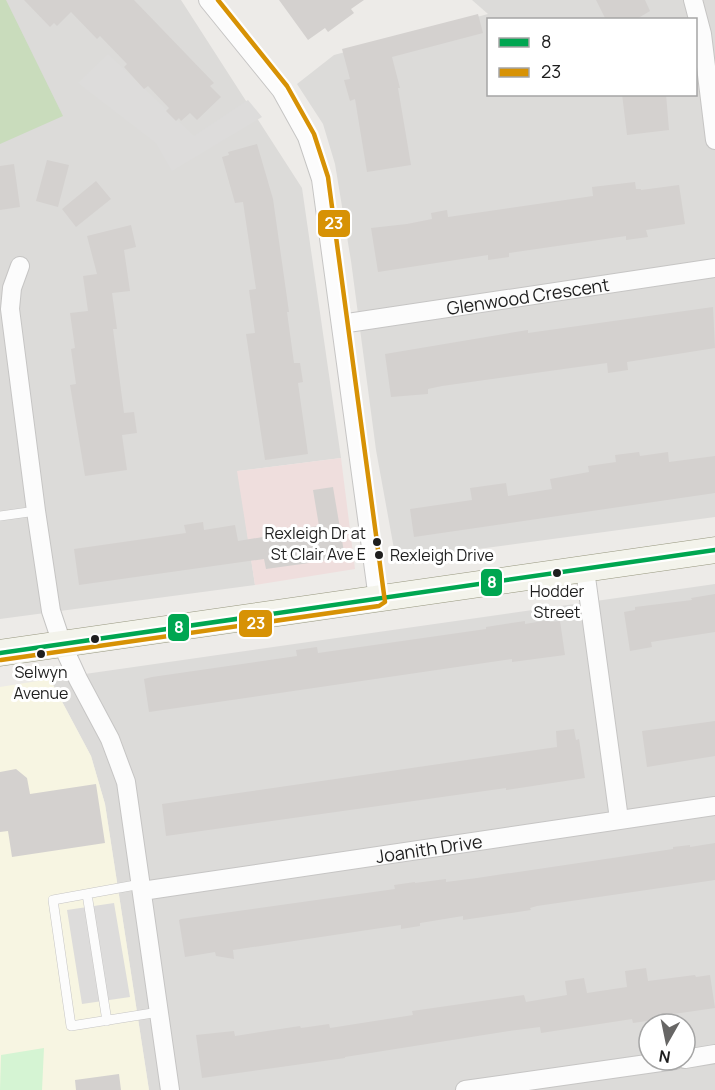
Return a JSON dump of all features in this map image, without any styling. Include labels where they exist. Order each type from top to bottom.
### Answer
[{"type":"main road","points":[[0,654],[715,550]]},
{"type":"street","points":[[208,0],[281,90],[307,137],[321,179],[378,599]]},
{"type":"street","points":[[693,0],[708,33],[715,140]]},
{"type":"street","points":[[20,266],[12,288],[10,309],[51,611],[62,644],[110,739],[126,782],[170,1090]]},
{"type":"street","name":"Glenwood Crescent","points":[[340,324],[715,268]]},
{"type":"street","points":[[585,570],[619,819]]},
{"type":"street","name":"Joanith Drive","points":[[141,887],[715,806]]},
{"type":"street","points":[[697,1057],[715,1054]]},
{"type":"street","points":[[465,1090],[637,1065]]},
{"type":"lane","points":[[0,516],[36,511]]},
{"type":"lane","points":[[141,887],[53,900],[71,1026],[159,1012]]},
{"type":"lane","points":[[87,894],[107,1021]]},
{"type":"shaded area","points":[[0,0],[181,0],[302,188],[341,458],[238,471],[255,585],[0,619]]},
{"type":"shaded area","points":[[472,0],[715,0],[715,517],[396,560],[376,450],[351,261],[335,164],[323,124],[297,84],[334,55],[488,14]]},
{"type":"shaded area","points":[[108,54],[194,136],[248,100],[262,117],[172,171],[156,143],[78,83]]},
{"type":"shaded area","points":[[341,458],[355,569],[255,585],[237,471]]},
{"type":"shaded area","points":[[715,584],[715,1090],[149,1090],[105,804],[91,756],[50,679]]},
{"type":"shaded area","points":[[50,679],[91,756],[105,804],[149,1090],[0,1090],[0,687]]},
{"type":"shaded area","points":[[114,903],[130,997],[82,1004],[67,910]]},
{"type":"green space","points":[[0,0],[6,0],[63,116],[0,144]]},
{"type":"green space","points":[[44,1048],[42,1090],[0,1090],[1,1055]]},
{"type":"building","points":[[24,0],[134,0],[214,83],[210,86],[221,97],[197,120],[190,113],[181,121],[179,118],[176,121],[166,111],[169,108],[148,86],[144,89],[124,67],[127,64],[100,36],[97,39],[71,12],[57,26],[54,23],[50,27]]},
{"type":"building","points":[[279,0],[364,0],[351,9],[354,13],[328,32],[325,28],[308,40]]},
{"type":"building","points":[[596,0],[645,0],[650,11],[638,18],[605,18]]},
{"type":"building","points":[[478,14],[483,33],[392,57],[400,88],[398,88],[411,165],[367,172],[355,99],[350,101],[344,80],[350,79],[342,49]]},
{"type":"building","points":[[622,96],[666,96],[669,130],[627,135]]},
{"type":"building","points":[[257,144],[273,199],[294,363],[300,363],[303,382],[298,383],[308,454],[265,460],[246,334],[255,333],[249,290],[256,289],[243,202],[235,203],[222,157],[229,155],[228,152]]},
{"type":"building","points":[[47,160],[69,165],[58,207],[36,201]]},
{"type":"building","points":[[14,164],[20,207],[0,210],[0,166]]},
{"type":"building","points":[[96,181],[111,199],[76,227],[62,209]]},
{"type":"building","points":[[635,182],[636,189],[641,190],[679,185],[685,224],[646,230],[648,237],[626,240],[626,236],[509,253],[509,257],[488,260],[488,255],[378,272],[371,228],[432,219],[431,213],[447,210],[448,217],[593,196],[592,187]]},
{"type":"building","points":[[131,225],[136,247],[124,250],[130,291],[112,293],[117,329],[113,329],[124,413],[134,412],[137,433],[122,435],[127,470],[85,476],[70,385],[76,384],[71,349],[75,348],[70,313],[88,311],[83,276],[97,274],[87,236]]},
{"type":"building","points":[[713,307],[715,348],[627,362],[628,370],[608,373],[607,363],[442,386],[428,389],[428,394],[391,397],[385,354],[528,330],[528,333]]},
{"type":"building","points":[[639,452],[640,456],[668,452],[669,462],[715,456],[715,493],[414,537],[410,509],[472,500],[470,488],[506,483],[508,496],[552,489],[550,479],[589,472],[588,466],[616,462],[615,455]]},
{"type":"building","points":[[333,487],[345,558],[266,569],[264,559],[79,585],[74,549],[186,533],[184,525],[203,522],[204,530],[235,525],[238,541],[281,534],[281,531],[319,526],[313,490]]},
{"type":"building","points":[[715,594],[715,632],[651,642],[652,647],[630,651],[624,612],[635,610],[635,607],[692,600],[691,598]]},
{"type":"building","points":[[549,620],[550,622],[560,621],[565,655],[512,662],[512,659],[149,712],[144,679],[152,677],[297,656],[296,650],[317,647],[318,653],[486,629],[486,627],[525,621],[525,624]]},
{"type":"building","points":[[715,721],[715,756],[647,767],[642,731]]},
{"type":"building","points":[[574,729],[576,740],[579,739],[585,778],[166,836],[162,804],[557,747],[556,731]]},
{"type":"building","points":[[16,769],[27,778],[30,794],[96,784],[105,843],[12,857],[8,831],[0,832],[0,772]]},
{"type":"building","points":[[715,843],[715,880],[537,906],[530,908],[531,910],[463,920],[463,916],[420,923],[420,926],[401,929],[401,925],[233,950],[234,959],[216,956],[215,952],[185,957],[179,920],[181,919],[395,889],[394,885],[415,882],[446,879],[446,882],[477,878],[673,849],[673,847]]},
{"type":"building","points":[[646,968],[648,981],[710,975],[715,1008],[687,1012],[637,1012],[637,1022],[633,1023],[632,1019],[541,1033],[540,1027],[202,1078],[196,1035],[234,1031],[235,1036],[329,1024],[330,1028],[413,1015],[412,1011],[524,995],[526,1002],[567,995],[565,981],[584,978],[587,993],[627,987],[625,971]]},
{"type":"building","points":[[119,1074],[121,1090],[76,1090],[75,1080]]},
{"type":"transit line","name":"23","points":[[1,660],[379,606],[385,602],[328,177],[314,134],[287,86],[218,0]]},
{"type":"transit line","name":"8","points":[[0,653],[715,550]]},
{"type":"place","name":"Rexleigh Dr at St Clair Ave E","points":[[377,542]]},
{"type":"place","name":"Rexleigh Drive","points":[[379,555]]},
{"type":"place","name":"Hodder Street","points":[[557,573]]},
{"type":"place","name":"Selwyn Avenue","points":[[41,654]]}]
